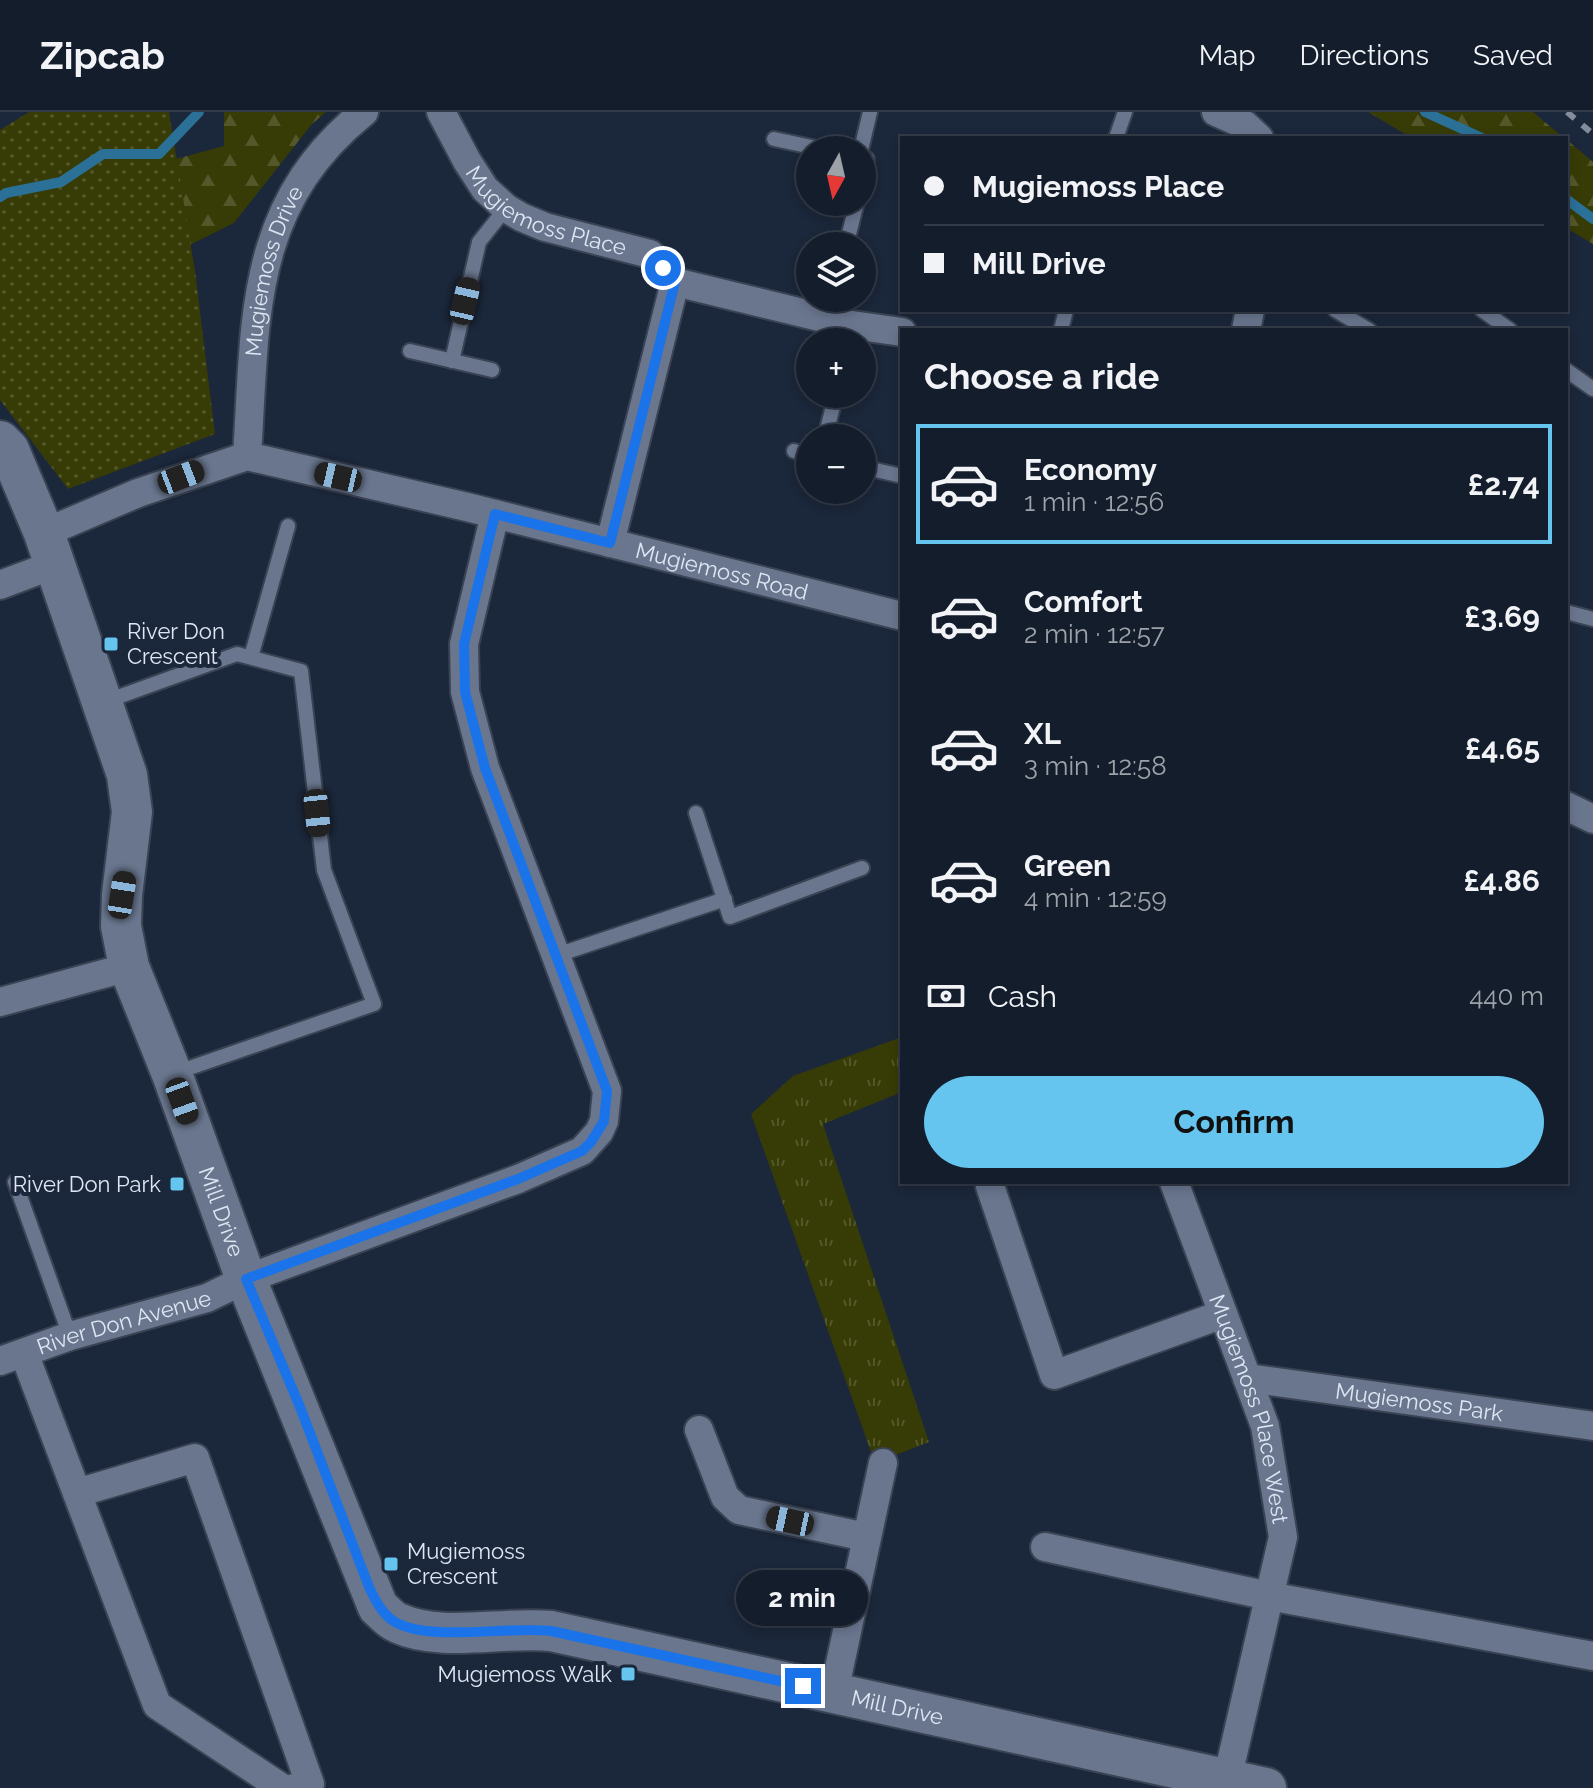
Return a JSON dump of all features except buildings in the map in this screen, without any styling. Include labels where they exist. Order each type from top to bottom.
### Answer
[{"type":"street","name":"Mugiemoss Drive","points":[[247,456],[258,293],[269,254],[286,206],[305,174],[338,133],[364,112]]},
{"type":"street","name":"Mugiemoss Place","points":[[441,112],[485,189],[506,208],[545,227],[650,254],[675,282]]},
{"type":"street","points":[[1216,112],[1245,125],[1257,136]]},
{"type":"street","points":[[610,543],[675,282],[900,332]]},
{"type":"street","points":[[0,441],[9,450],[48,549]]},
{"type":"street","name":"Mugiemoss Road","points":[[247,456],[495,514],[900,616]]},
{"type":"street","points":[[0,585],[48,549],[138,493],[247,456]]},
{"type":"street","points":[[246,1279],[518,1179],[582,1151],[604,1121],[607,1091],[485,768],[465,692],[464,644],[495,514]]},
{"type":"street","name":"Mill Drive","points":[[48,549],[127,775],[132,812],[121,926],[129,967],[172,1074],[246,1279],[378,1607],[395,1622],[422,1631],[551,1631],[1266,1788]]},
{"type":"street","points":[[0,1002],[129,967]]},
{"type":"street","name":"Mugiemoss Place West","points":[[1175,1184],[1265,1426],[1283,1537],[1227,1780]]},
{"type":"street","points":[[990,1186],[1054,1375],[1223,1314]]},
{"type":"street","name":"River Don Avenue","points":[[12,1357],[70,1336],[207,1298],[246,1279]]},
{"type":"street","points":[[12,1357],[77,1493],[157,1705],[282,1788]]},
{"type":"street","name":"Mugiemoss Park","points":[[1247,1378],[1593,1426]]},
{"type":"street","points":[[699,1430],[730,1505],[739,1510],[866,1537]]},
{"type":"street","points":[[77,1493],[195,1458],[310,1784],[294,1788]]},
{"type":"street","points":[[834,1692],[883,1463]]},
{"type":"street","points":[[1045,1547],[1269,1596],[1593,1656]]},
{"type":"lane","points":[[864,136],[870,112]]},
{"type":"lane","points":[[1117,136],[1125,112]]},
{"type":"lane","points":[[774,139],[796,144]]},
{"type":"lane","points":[[452,361],[479,242],[506,208]]},
{"type":"lane","points":[[1338,312],[1366,328]]},
{"type":"lane","points":[[1485,312],[1507,328]]},
{"type":"lane","points":[[410,351],[492,370]]},
{"type":"lane","points":[[1568,371],[1593,389]]},
{"type":"lane","points":[[876,470],[900,476]]},
{"type":"lane","points":[[251,657],[288,526]]},
{"type":"lane","points":[[1568,613],[1593,619]]},
{"type":"lane","points":[[103,702],[237,654],[301,671],[324,870],[374,1004],[172,1074]]},
{"type":"lane","points":[[696,813],[730,917],[862,868]]},
{"type":"lane","points":[[557,955],[725,899]]},
{"type":"lane","points":[[15,1182],[70,1336]]},
{"type":"green space","points":[[29,112],[169,112],[195,271],[215,434],[68,489],[0,400],[0,130]]},
{"type":"green space","points":[[224,112],[326,112],[312,124],[234,223],[0,339],[28,199],[224,146]]},
{"type":"green space","points":[[1368,112],[1533,112],[1562,136],[1409,136]]},
{"type":"green space","points":[[1568,141],[1593,162],[1593,244],[1568,229]]},
{"type":"green space","points":[[900,1038],[900,1093],[823,1124],[929,1442],[875,1463],[751,1114],[793,1076]]},
{"type":"waterway","points":[[0,197],[6,193],[61,182],[103,154],[159,154],[199,112]]},
{"type":"waterway","points":[[1425,112],[1478,136]]},
{"type":"waterway","points":[[1568,200],[1593,219]]},
{"type":"railway","points":[[1567,112],[1593,134]]},
{"type":"place","name":"River Don Crescent","points":[[111,644]]},
{"type":"place","name":"River Don Park","points":[[177,1184]]},
{"type":"place","name":"Mugiemoss Crescent","points":[[391,1564]]},
{"type":"place","name":"Mugiemoss Walk","points":[[628,1674]]},
{"type":"route","points":[[663,268],[675,282],[610,543],[495,514],[467,627],[462,661],[465,692],[485,768],[607,1091],[604,1121],[599,1132],[582,1151],[518,1179],[246,1279],[300,1407],[369,1587],[378,1607],[395,1622],[422,1631],[551,1631],[803,1686]]}]
